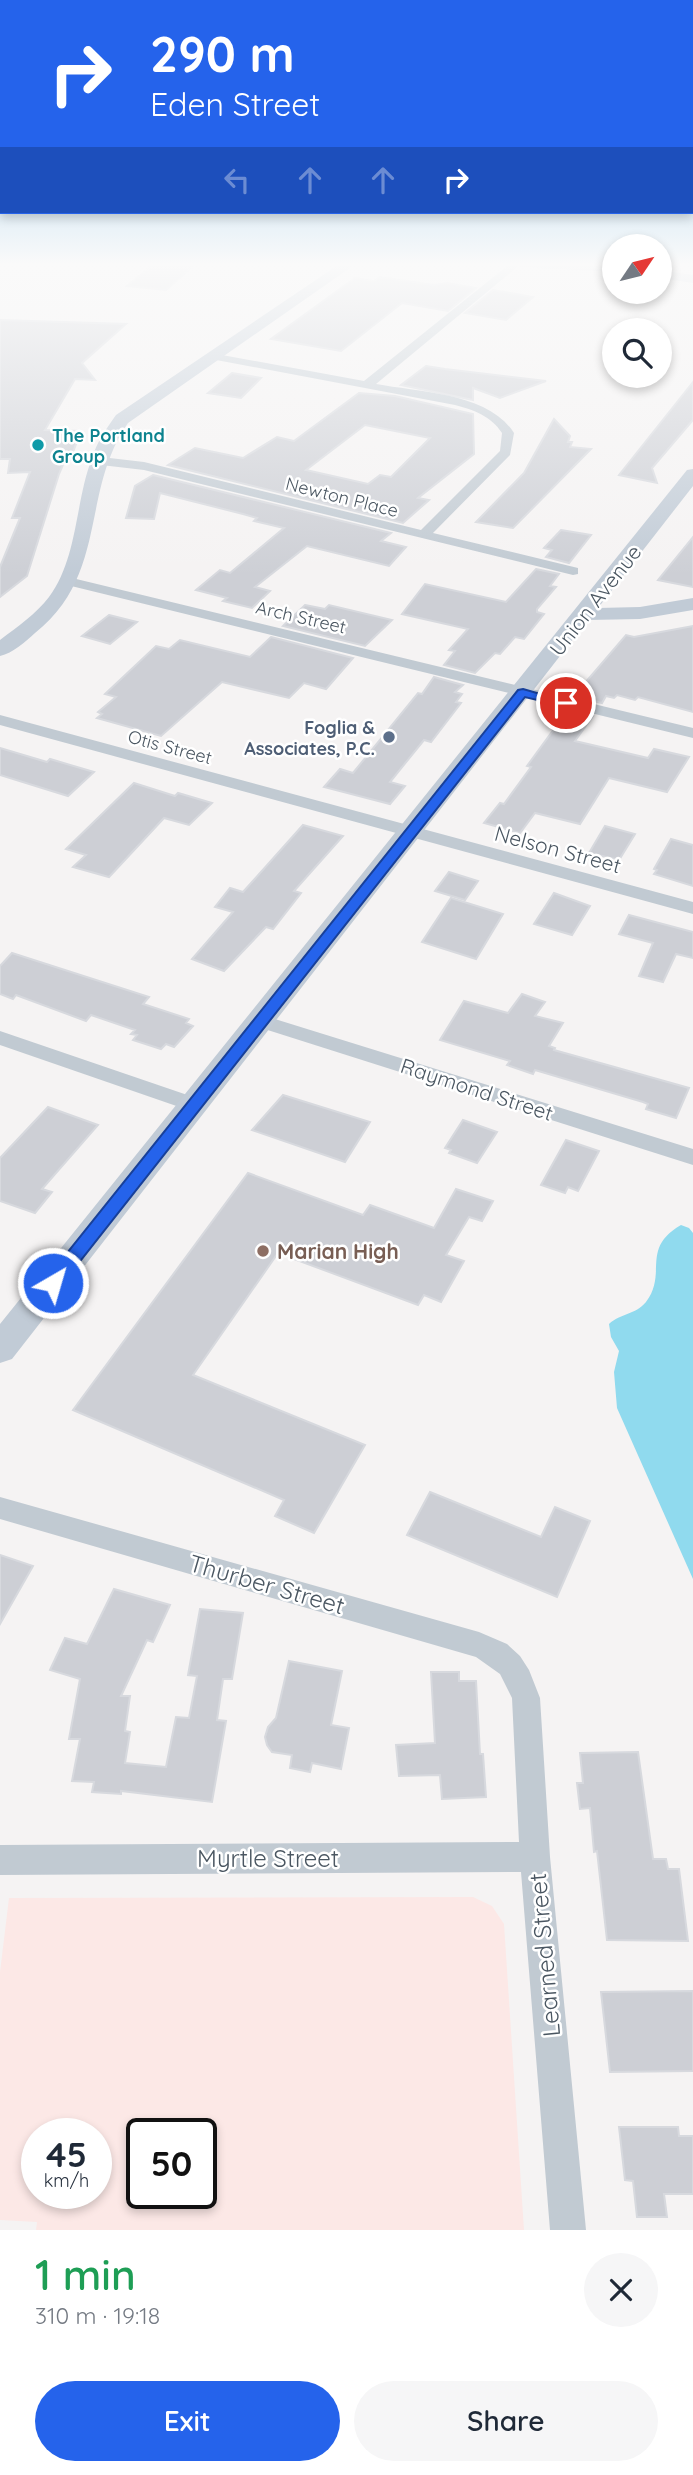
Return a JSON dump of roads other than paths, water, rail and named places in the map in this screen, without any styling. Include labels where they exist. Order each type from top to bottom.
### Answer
[{"type":"street","points":[[0,650],[53,606],[68,581],[107,439],[124,416],[195,367]]},
{"type":"street","points":[[273,367],[471,406],[493,416],[508,433],[508,446],[502,458],[423,535]]},
{"type":"street","points":[[367,384],[388,367]]},
{"type":"street","name":"Newton Place","points":[[101,461],[144,466],[573,572]]},
{"type":"street","name":"Union Avenue","points":[[0,1349],[412,833],[693,474]]},
{"type":"street","name":"Arch Street","points":[[68,581],[693,733]]},
{"type":"street","points":[[583,614],[640,613],[693,604]]},
{"type":"street","name":"Otis Street","points":[[0,720],[412,833]]},
{"type":"street","name":"Nelson Street","points":[[412,833],[693,908]]},
{"type":"street","name":"Raymond Street","points":[[262,1021],[693,1157]]},
{"type":"street","points":[[0,1038],[195,1105]]},
{"type":"street","name":"Thurber Street","points":[[0,1508],[479,1644],[495,1651],[509,1662],[521,1680]]},
{"type":"street","name":"Learned Street","points":[[521,1680],[526,1698],[535,1857],[568,2230]]},
{"type":"street","name":"Myrtle Street","points":[[0,1860],[535,1857]]},
{"type":"water","points":[[681,1225],[693,1233],[693,1579],[617,1408],[614,1372],[619,1351],[611,1337],[609,1324],[646,1302],[655,1281],[661,1243]]},
{"type":"place","name":"The Portland Group","points":[[38,445]]},
{"type":"place","name":"Foglia & Associates, P.C.","points":[[389,737]]},
{"type":"place","name":"Marian High","points":[[263,1251]]}]
